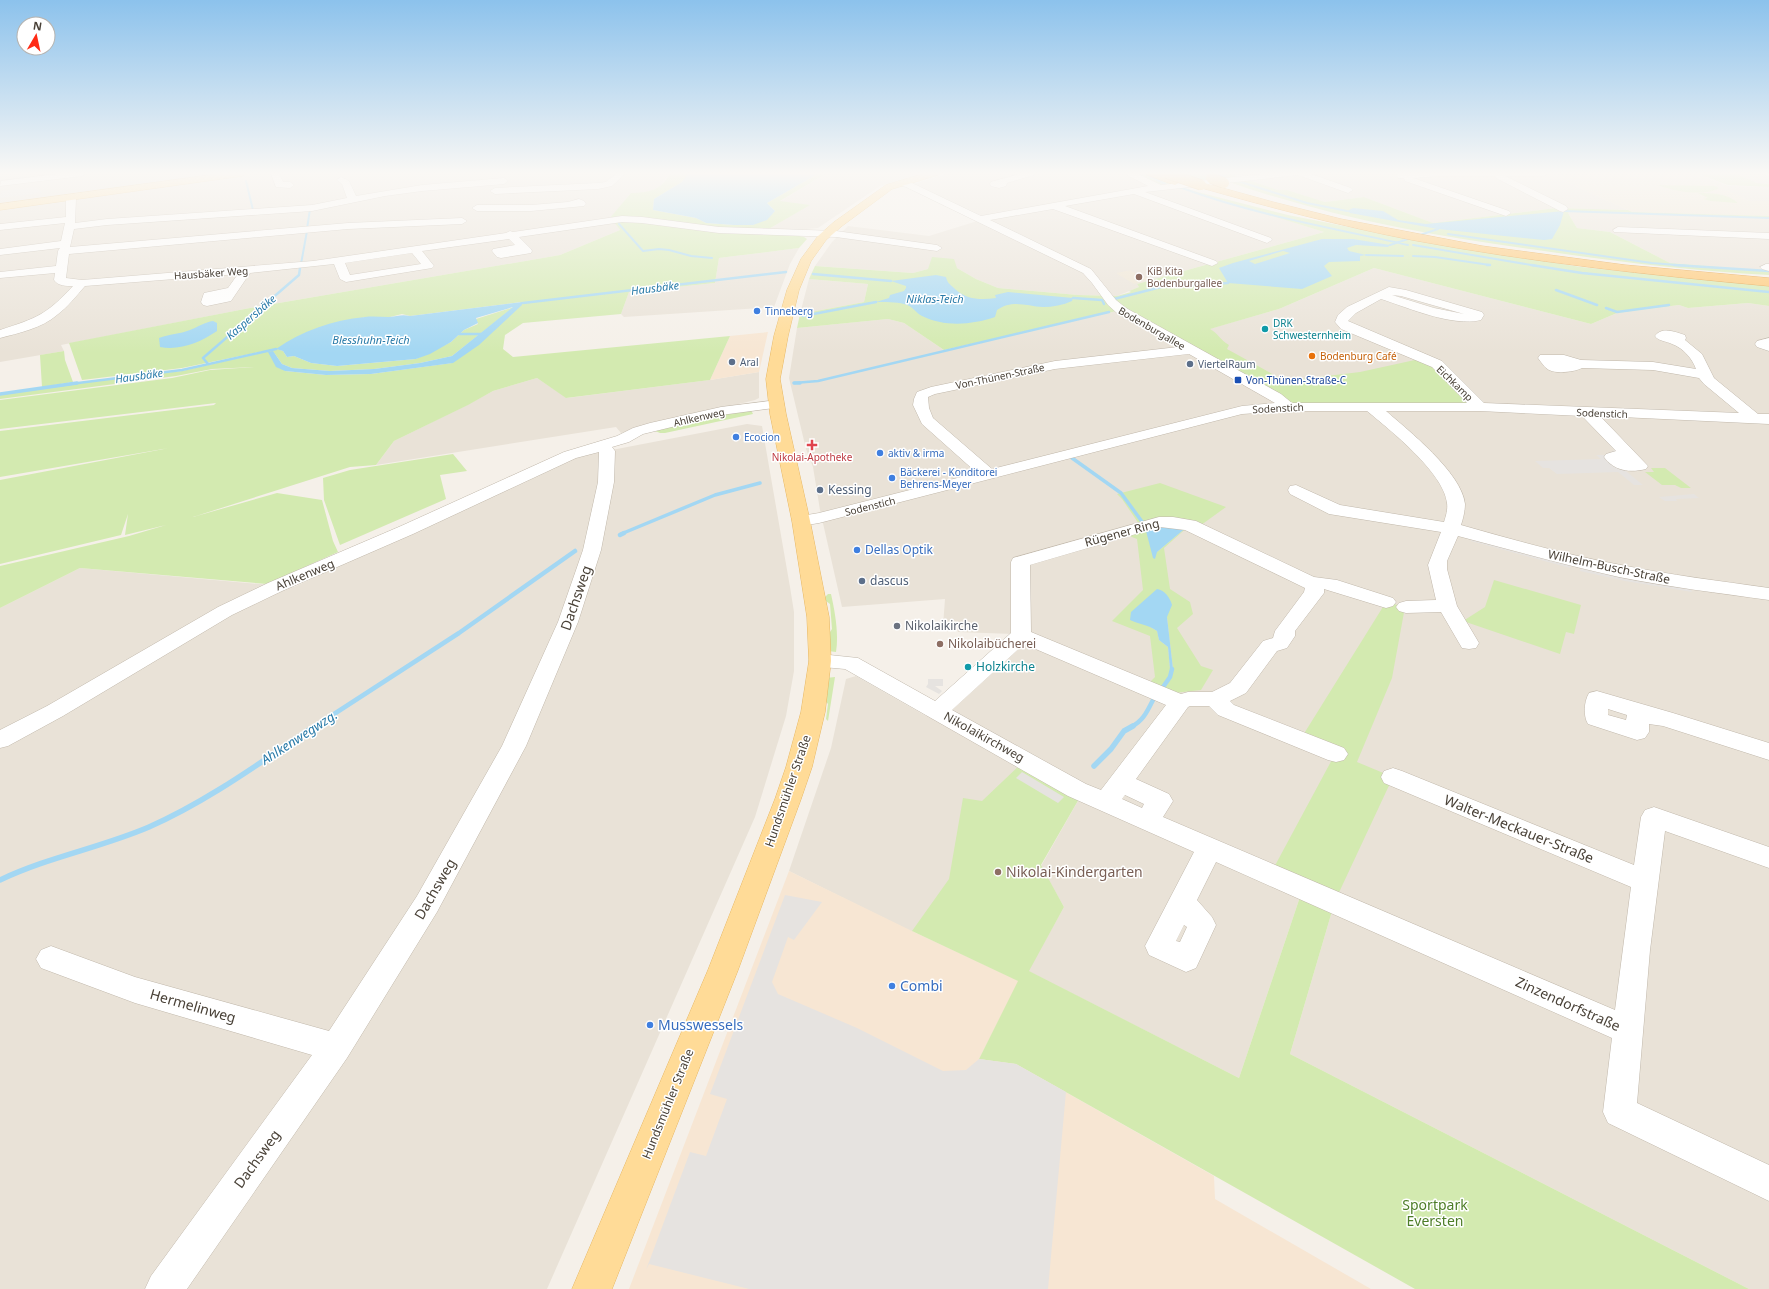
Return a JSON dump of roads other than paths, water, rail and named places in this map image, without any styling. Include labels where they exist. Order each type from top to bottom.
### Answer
[{"type":"highway","points":[[1401,233],[1509,253],[1610,267],[1769,282]]},
{"type":"highway","points":[[1428,238],[1620,264],[1768,271]]},
{"type":"main road","name":"Hundsmühler Straße","points":[[592,1289],[723,970],[788,799],[799,767],[813,712],[820,661],[818,617],[773,379],[792,290],[804,261],[826,234]]},
{"type":"street","points":[[0,275],[60,269],[67,233]]},
{"type":"street","points":[[0,252],[256,233]]},
{"type":"street","points":[[451,233],[448,236],[457,242]]},
{"type":"street","name":"Hausbäker Weg","points":[[60,269],[61,281],[82,283],[245,271],[338,260],[516,233]]},
{"type":"street","name":"Hausbäker Weg","points":[[803,233],[889,240],[937,248]]},
{"type":"street","name":"Bodenburgallee","points":[[1010,233],[1087,271],[1094,277],[1115,306],[1134,319],[1276,397],[1288,407]]},
{"type":"street","points":[[1130,233],[1212,263]]},
{"type":"street","points":[[1249,233],[1267,240]]},
{"type":"street","points":[[1686,233],[1768,237]]},
{"type":"street","points":[[510,234],[523,247]]},
{"type":"street","points":[[338,260],[346,279],[428,266],[415,249]]},
{"type":"street","points":[[231,291],[245,271]]},
{"type":"street","points":[[0,334],[48,317],[59,308],[82,283]]},
{"type":"street","name":"Eichkamp","points":[[1380,295],[1455,317],[1472,319],[1478,315],[1402,293],[1389,291],[1380,295],[1353,308],[1341,318],[1341,322],[1345,326],[1437,364],[1480,407]]},
{"type":"street","points":[[1676,340],[1694,353],[1701,363],[1703,374],[1709,381],[1762,418]]},
{"type":"street","points":[[1769,342],[1762,344],[1769,347]]},
{"type":"street","name":"Von-Thünen-Straße","points":[[989,475],[927,421],[921,411],[920,402],[922,395],[931,391],[1055,365],[1190,350]]},
{"type":"street","points":[[1580,364],[1653,366],[1703,374]]},
{"type":"street","name":"Sodenstich","points":[[801,521],[914,495],[1242,410],[1288,407],[1480,407],[1702,417],[1762,418]]},
{"type":"street","points":[[1371,407],[1408,438],[1438,470],[1451,487],[1456,505],[1451,528],[1437,565],[1447,606],[1469,643]]},
{"type":"street","name":"Ahlkenweg","points":[[0,740],[55,711],[225,611],[275,587],[407,530],[570,455],[612,442],[638,431],[721,411],[778,409]]},
{"type":"street","points":[[1586,412],[1627,453]]},
{"type":"street","name":"Dachsweg","points":[[164,1289],[336,1048],[427,904],[512,751],[568,622],[592,550],[606,482],[607,451],[612,442]]},
{"type":"street","name":"Wilhelm-Busch-Straße","points":[[1296,490],[1335,510],[1451,528],[1556,557],[1620,571],[1670,580],[1769,594]]},
{"type":"street","name":"Rügener Ring","points":[[1021,635],[1020,562],[1159,522],[1173,522],[1190,525],[1310,582],[1330,584],[1386,602]]},
{"type":"street","points":[[1106,802],[1180,702],[1188,699],[1215,699],[1238,688],[1270,646],[1280,643],[1285,636],[1285,632],[1314,593],[1315,587],[1310,582]]},
{"type":"street","points":[[1406,607],[1447,606]]},
{"type":"street","points":[[938,711],[1021,635],[1180,702]]},
{"type":"street","name":"Nikolaikirchweg","points":[[820,661],[850,663],[1078,790],[1303,888]]},
{"type":"street","points":[[1215,699],[1226,710],[1336,754]]},
{"type":"street","points":[[1665,718],[1769,752]]},
{"type":"street","name":"Walter-Meckauer-Straße","points":[[1393,777],[1646,880]]},
{"type":"street","points":[[1121,783],[1160,801],[1147,821]]},
{"type":"street","points":[[1628,1030],[1636,950],[1654,817],[1769,858]]},
{"type":"street","points":[[1182,903],[1210,848]]},
{"type":"street","name":"Zinzendorfstraße","points":[[1303,888],[1628,1030],[1620,1112],[1769,1184]]},
{"type":"street","name":"Hermelinweg","points":[[51,960],[135,990],[336,1048]]},
{"type":"water","points":[[1478,233],[1555,233],[1552,239],[1544,240]]},
{"type":"water","points":[[1322,239],[1353,239],[1390,245],[1388,247],[1356,245],[1347,248],[1349,251],[1366,255],[1360,256],[1360,261],[1329,262],[1324,266],[1332,276],[1302,289],[1228,283],[1219,268]],"holes":[[[1283,251],[1290,253],[1255,264],[1249,261]]]},
{"type":"water","name":"Niklas-Teich","points":[[936,275],[946,277],[949,284],[960,293],[974,298],[996,298],[995,295],[1008,292],[1073,298],[1072,301],[1062,305],[1050,307],[1020,304],[1008,305],[997,310],[995,317],[977,322],[958,324],[931,320],[920,315],[910,306],[904,304],[894,302],[876,302],[889,298],[890,295],[904,291],[906,288],[906,286],[891,281]]},
{"type":"water","name":"Blesshuhn-Teich","points":[[522,302],[522,305],[479,345],[453,363],[371,374],[326,375],[285,371],[276,367],[268,352],[273,351],[282,364],[292,368],[330,371],[374,369],[420,363],[452,356],[513,307],[476,318],[478,323],[464,330],[451,342],[430,354],[416,359],[337,366],[311,363],[294,356],[287,357],[283,351],[276,349],[296,337],[318,327],[353,318],[389,317],[402,315],[410,316]]},
{"type":"water","points":[[213,321],[217,323],[217,331],[204,339],[183,347],[160,347],[159,338],[193,329],[204,323]]},
{"type":"water","points":[[1188,526],[1157,552],[1155,559],[1153,558],[1145,527]]},
{"type":"water","points":[[1157,589],[1167,595],[1172,605],[1167,617],[1173,669],[1170,669],[1168,647],[1159,640],[1157,631],[1130,620],[1131,612]]},
{"type":"waterway","points":[[301,264],[307,233]]},
{"type":"waterway","points":[[627,233],[643,251],[659,249],[669,250],[691,256],[712,258]]},
{"type":"waterway","points":[[1351,233],[1397,243]]},
{"type":"waterway","name":"Hausbäke","points":[[1397,243],[1426,233]]},
{"type":"waterway","points":[[1448,234],[1652,263],[1686,266]]},
{"type":"waterway","name":"Hausbäke","points":[[1390,245],[1397,243]]},
{"type":"waterway","name":"Hausbäke","points":[[1397,243],[1408,245]]},
{"type":"waterway","points":[[1413,245],[1532,265]]},
{"type":"waterway","points":[[1366,255],[1403,256]]},
{"type":"waterway","points":[[1413,256],[1435,257],[1490,265],[1487,265]]},
{"type":"waterway","points":[[1532,265],[1582,273],[1769,292]]},
{"type":"waterway","points":[[1532,265],[1537,266]]},
{"type":"waterway","points":[[1674,265],[1686,266]]},
{"type":"waterway","points":[[1686,266],[1769,271]]},
{"type":"waterway","name":"Kaspersbäke","points":[[208,364],[203,358],[299,275],[300,268]]},
{"type":"waterway","name":"Hausbäke","points":[[523,303],[786,272]]},
{"type":"waterway","name":"Hausbäke","points":[[813,274],[891,281]]},
{"type":"waterway","name":"Hausbäke","points":[[1114,299],[1161,287],[1228,283]]},
{"type":"waterway","points":[[1556,290],[1597,305]]},
{"type":"waterway","name":"Hausbäke","points":[[1073,298],[1102,300],[1104,304]]},
{"type":"waterway","points":[[803,316],[876,302]]},
{"type":"waterway","points":[[1606,308],[1617,312],[1669,305]]},
{"type":"waterway","points":[[800,383],[794,383],[818,381],[1109,312]]},
{"type":"waterway","points":[[459,334],[481,334]]},
{"type":"waterway","name":"Hausbäke","points":[[70,384],[182,370],[276,349]]},
{"type":"waterway","name":"Hausbäke","points":[[70,384],[77,383]]},
{"type":"waterway","name":"Hausbäke","points":[[0,394],[70,384]]},
{"type":"waterway","points":[[1072,458],[1121,493],[1143,523]]},
{"type":"waterway","points":[[621,534],[715,495],[760,483]]},
{"type":"waterway","points":[[620,535],[624,533]]},
{"type":"waterway","name":"Ahlkenwegwzg.","points":[[314,727],[459,633],[575,551]]},
{"type":"waterway","points":[[1163,687],[1170,677],[1172,669]]},
{"type":"waterway","points":[[1133,726],[1142,719],[1153,700]]},
{"type":"waterway","name":"Ahlkenwegwzg.","points":[[0,880],[37,865],[112,841],[171,817],[234,780],[315,726]]},
{"type":"waterway","points":[[1094,766],[1111,749],[1124,731],[1133,726]]},
{"type":"place","name":"KiB Kita Bodenburgallee","points":[[1139,277]]},
{"type":"place","name":"Tinneberg","points":[[757,311]]},
{"type":"place","name":"DRK Schwesternheim","points":[[1265,329]]},
{"type":"place","name":"Bodenburg Café","points":[[1312,356]]},
{"type":"place","name":"Aral","points":[[732,362]]},
{"type":"place","name":"ViertelRaum","points":[[1190,364]]},
{"type":"place","name":"Von-Thünen-Straße-C","points":[[1238,380]]},
{"type":"place","name":"Ecocion","points":[[736,437]]},
{"type":"place","name":"Nikolai-Apotheke","points":[[812,445]]},
{"type":"place","name":"aktiv & irma","points":[[880,453]]},
{"type":"place","name":"Bäckerei - Konditorei Behrens-Meyer","points":[[892,478]]},
{"type":"place","name":"Kessing","points":[[820,490]]},
{"type":"place","name":"Dellas Optik","points":[[857,550]]},
{"type":"place","name":"dascus","points":[[862,581]]},
{"type":"place","name":"Nikolaikirche","points":[[897,626]]},
{"type":"place","name":"Nikolaibücherei","points":[[940,644]]},
{"type":"place","name":"Holzkirche","points":[[968,667]]},
{"type":"place","name":"Nikolai-Kindergarten","points":[[998,872]]},
{"type":"place","name":"Combi","points":[[892,986]]},
{"type":"place","name":"Musswessels","points":[[650,1025]]},
{"type":"park label","name":"Sportpark Eversten","points":[[1435,1214]]}]
